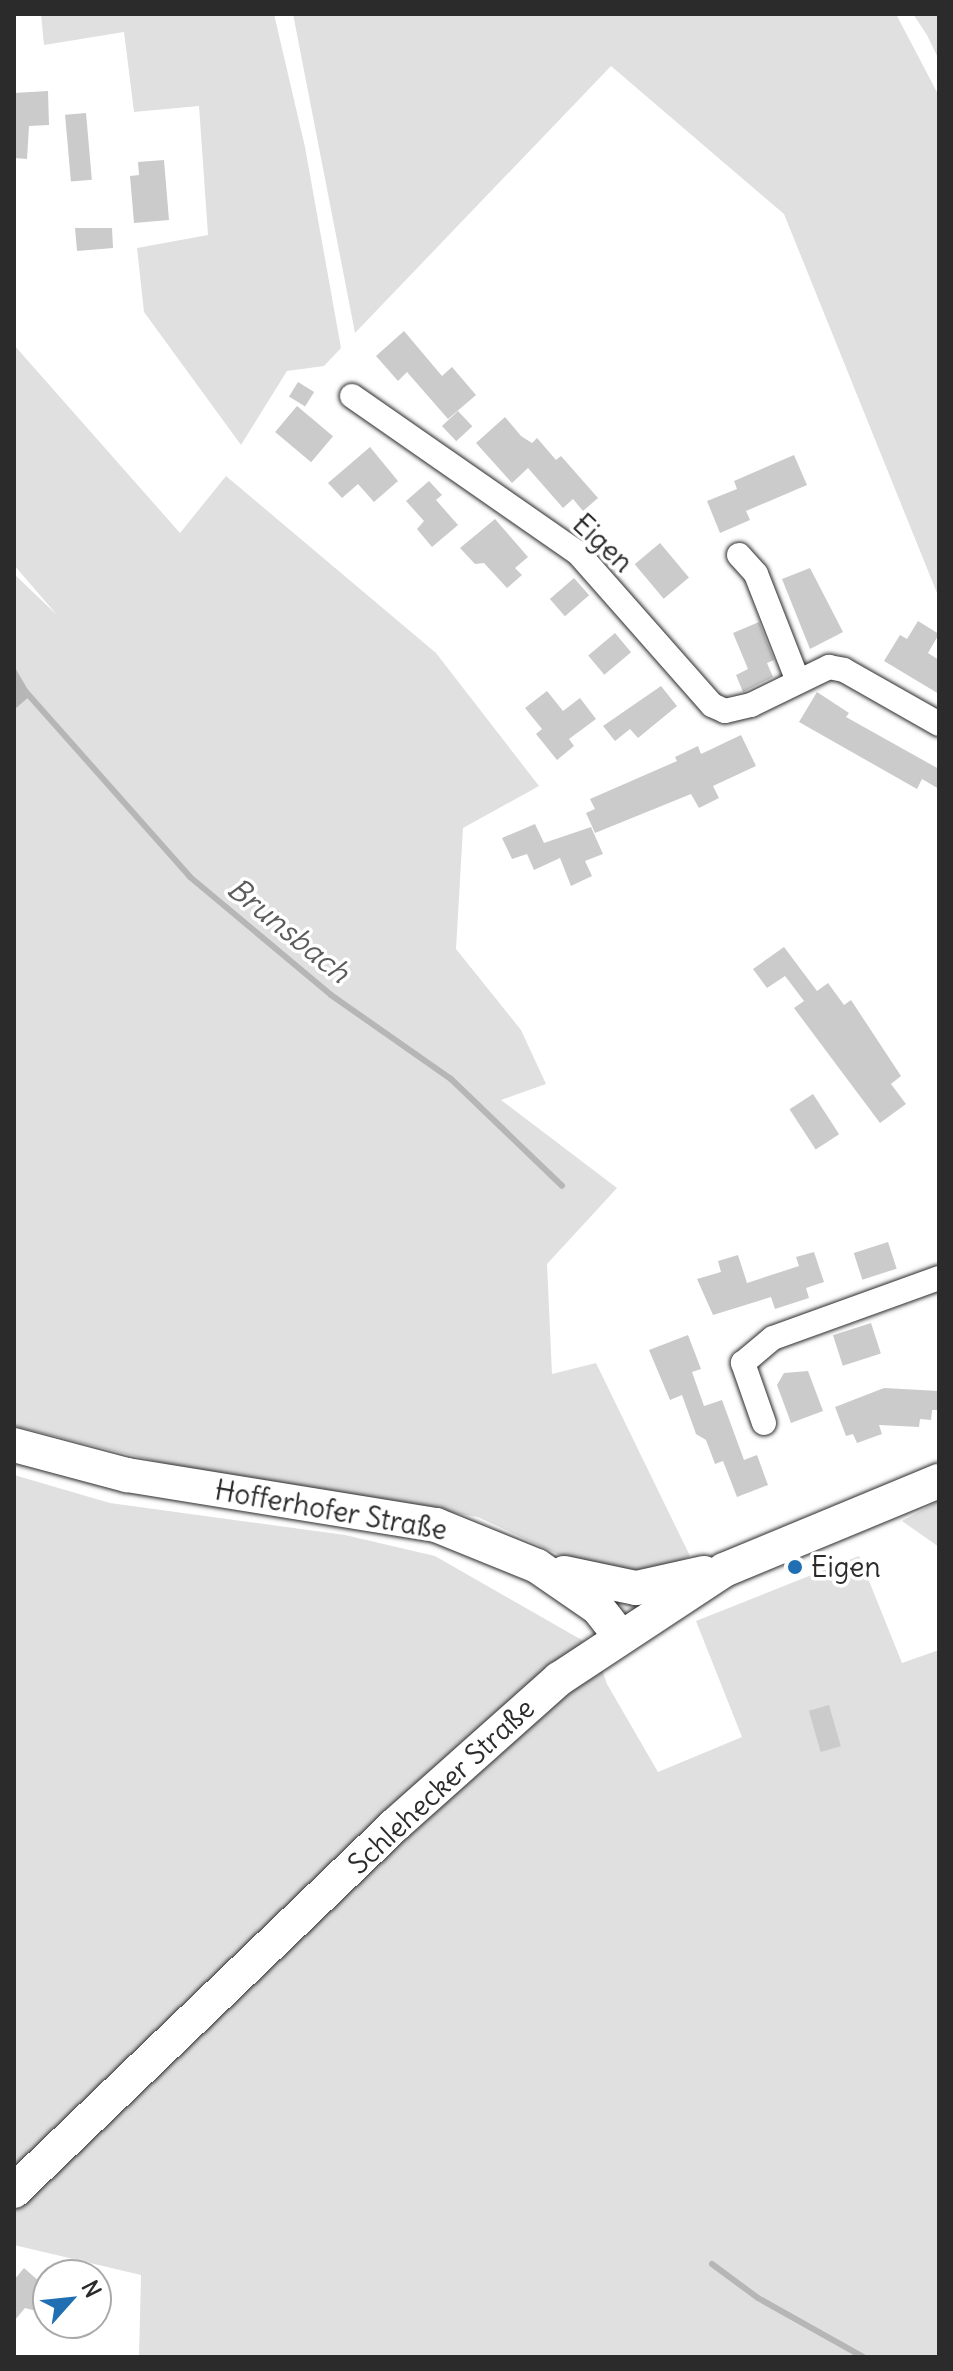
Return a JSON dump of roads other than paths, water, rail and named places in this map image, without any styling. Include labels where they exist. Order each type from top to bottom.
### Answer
[{"type":"main road","name":"Hofferhofer Straße","points":[[14,1445],[127,1475],[416,1520],[493,1545],[537,1566],[598,1608],[620,1636]]},
{"type":"main road","name":"Schlehecker Straße","points":[[14,2191],[504,1725],[620,1636],[724,1570],[939,1481]]},
{"type":"main road","points":[[537,1566],[636,1588],[724,1570]]},
{"type":"street","name":"Eigen","points":[[352,396],[578,553],[712,705],[725,711],[751,705],[829,667],[844,670],[939,724]]},
{"type":"street","points":[[739,555],[756,574],[798,681]]},
{"type":"street","points":[[764,1423],[743,1363],[773,1338],[939,1278]]},
{"type":"waterway","name":"Brunsbach","points":[[26,692],[190,877],[331,995],[451,1079],[562,1186]]},
{"type":"waterway","points":[[712,2264],[758,2298],[863,2357]]},
{"type":"place","name":"Eigen","points":[[795,1567]]}]
